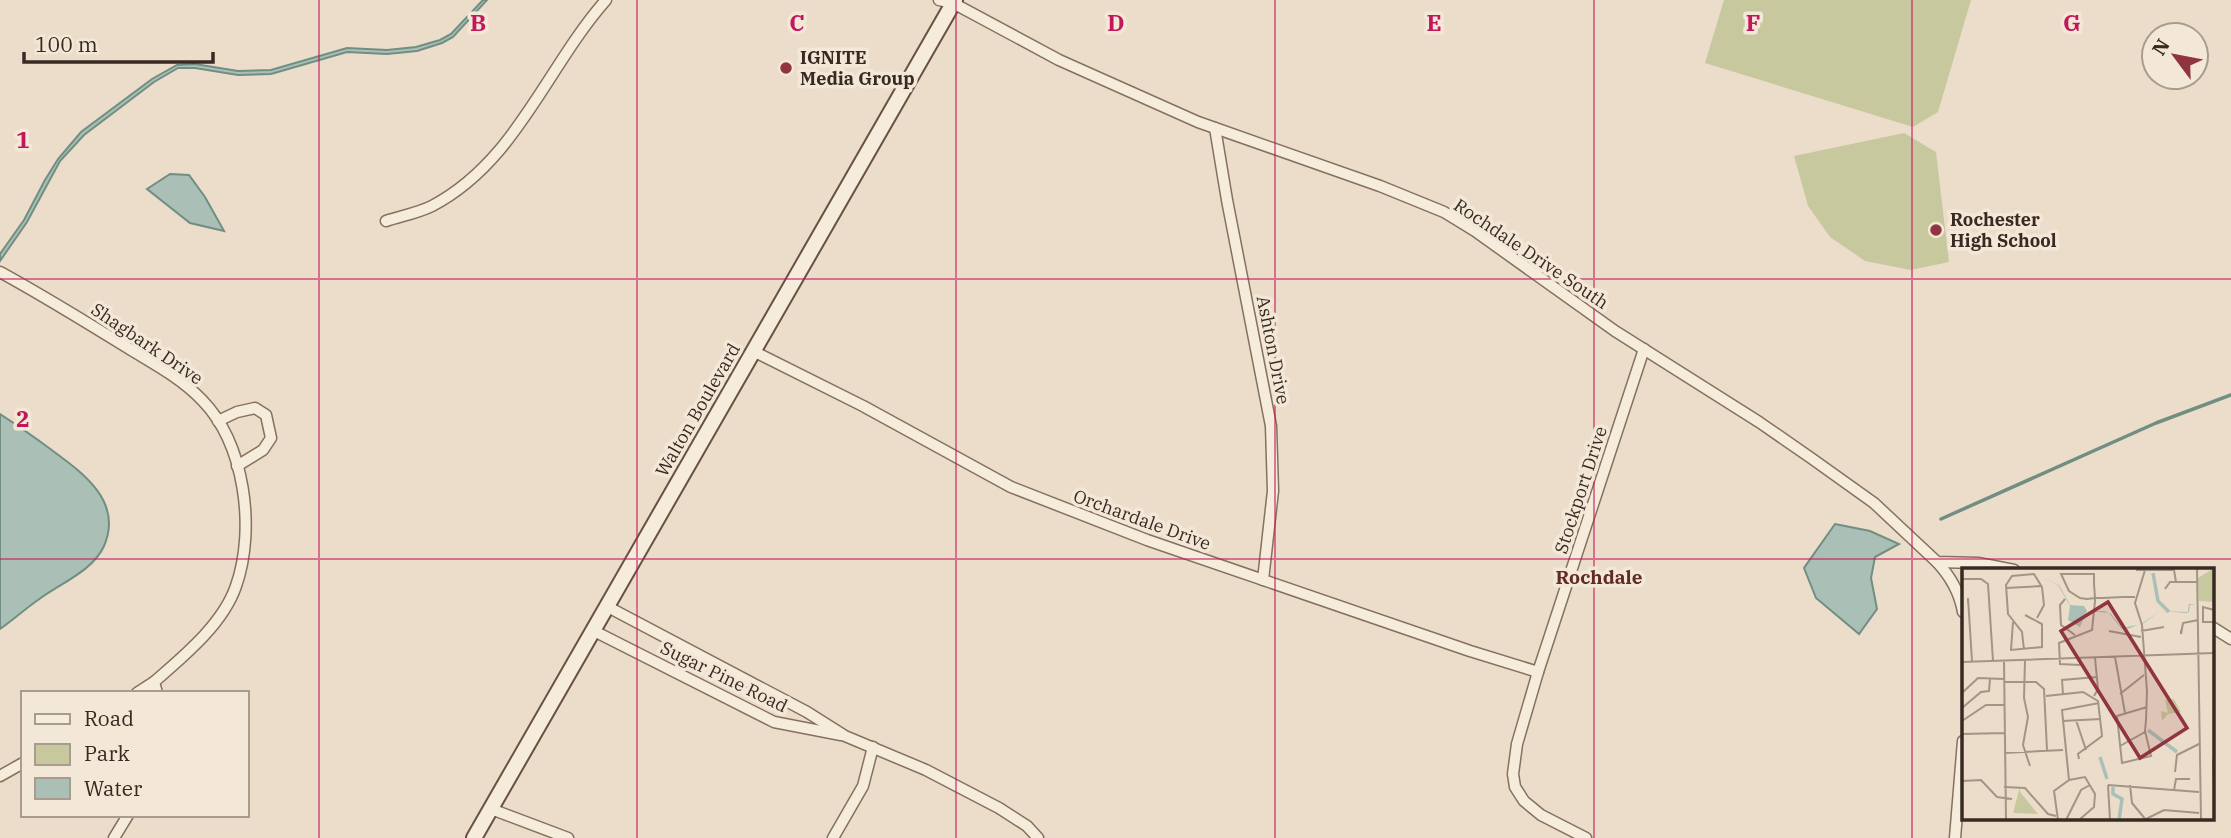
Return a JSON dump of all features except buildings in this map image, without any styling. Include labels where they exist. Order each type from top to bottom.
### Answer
[{"type":"main road","name":"Walton Boulevard","points":[[474,838],[754,351],[950,1]]},
{"type":"street","points":[[386,221],[428,208],[444,199],[490,161],[510,140],[575,39],[606,0]]},
{"type":"street","name":"Rochdale Drive South","points":[[950,1],[1059,60],[1216,128],[1380,186],[1444,212],[1644,349],[1759,422],[1874,503],[1945,570],[1962,606]]},
{"type":"street","name":"Ashton Drive","points":[[1216,128],[1227,200],[1271,426],[1273,491],[1263,580]]},
{"type":"street","name":"Shagbark Drive","points":[[1,273],[43,295],[184,383],[204,402],[224,430],[237,466],[246,514],[246,542],[236,587],[198,644],[140,691]]},
{"type":"street","name":"Stockport Drive","points":[[1586,838],[1541,815],[1524,801],[1515,787],[1513,774],[1517,744],[1538,672],[1644,349]]},
{"type":"street","name":"Orchardale Drive","points":[[754,351],[863,406],[1011,487],[1147,540],[1538,672]]},
{"type":"street","points":[[218,421],[237,412],[255,408],[266,415],[271,438],[263,450],[237,466]]},
{"type":"street","points":[[1937,562],[2002,568]]},
{"type":"street","name":"Sugar Pine Road","points":[[608,607],[807,712],[845,736]]},
{"type":"street","points":[[2214,628],[2231,639]]},
{"type":"street","name":"Sugar Pine Road","points":[[594,631],[774,722],[845,736],[926,770],[999,808],[1038,838]]},
{"type":"street","points":[[154,682],[156,691]]},
{"type":"street","points":[[834,838],[863,786],[873,747]]},
{"type":"street","points":[[1955,838],[1962,753]]},
{"type":"street","points":[[0,776],[21,764]]},
{"type":"street","points":[[491,809],[568,838]]},
{"type":"street","points":[[114,838],[127,817]]},
{"type":"green space","points":[[1724,0],[1971,0],[1938,112],[1913,127],[1705,63]]},
{"type":"green space","points":[[1904,133],[1936,152],[1949,262],[1911,270],[1865,261],[1830,237],[1808,206],[1794,156]]},
{"type":"water","points":[[483,0],[487,0],[453,37],[417,51],[387,54],[347,52],[271,74],[238,75],[178,68],[154,82],[84,135],[60,161],[27,222],[0,261],[0,254],[24,220],[58,159],[81,132],[152,79],[177,65],[195,64],[238,71],[271,70],[347,48],[387,50],[416,47],[451,34]]},
{"type":"water","points":[[170,174],[189,175],[224,231],[190,223],[147,189]]},
{"type":"water","points":[[0,414],[73,467],[96,488],[104,501],[109,530],[104,546],[92,563],[0,629]]},
{"type":"water","points":[[1835,524],[1870,531],[1899,544],[1875,557],[1871,578],[1877,609],[1859,634],[1816,598],[1804,568]]},
{"type":"waterway","points":[[1941,519],[2156,423],[2231,395]]},
{"type":"place","name":"IGNITE Media Group","points":[[786,68]]},
{"type":"place","name":"Rochester High School","points":[[1936,230]]},
{"type":"district","name":"Rochdale","points":[[1599,577]]}]
